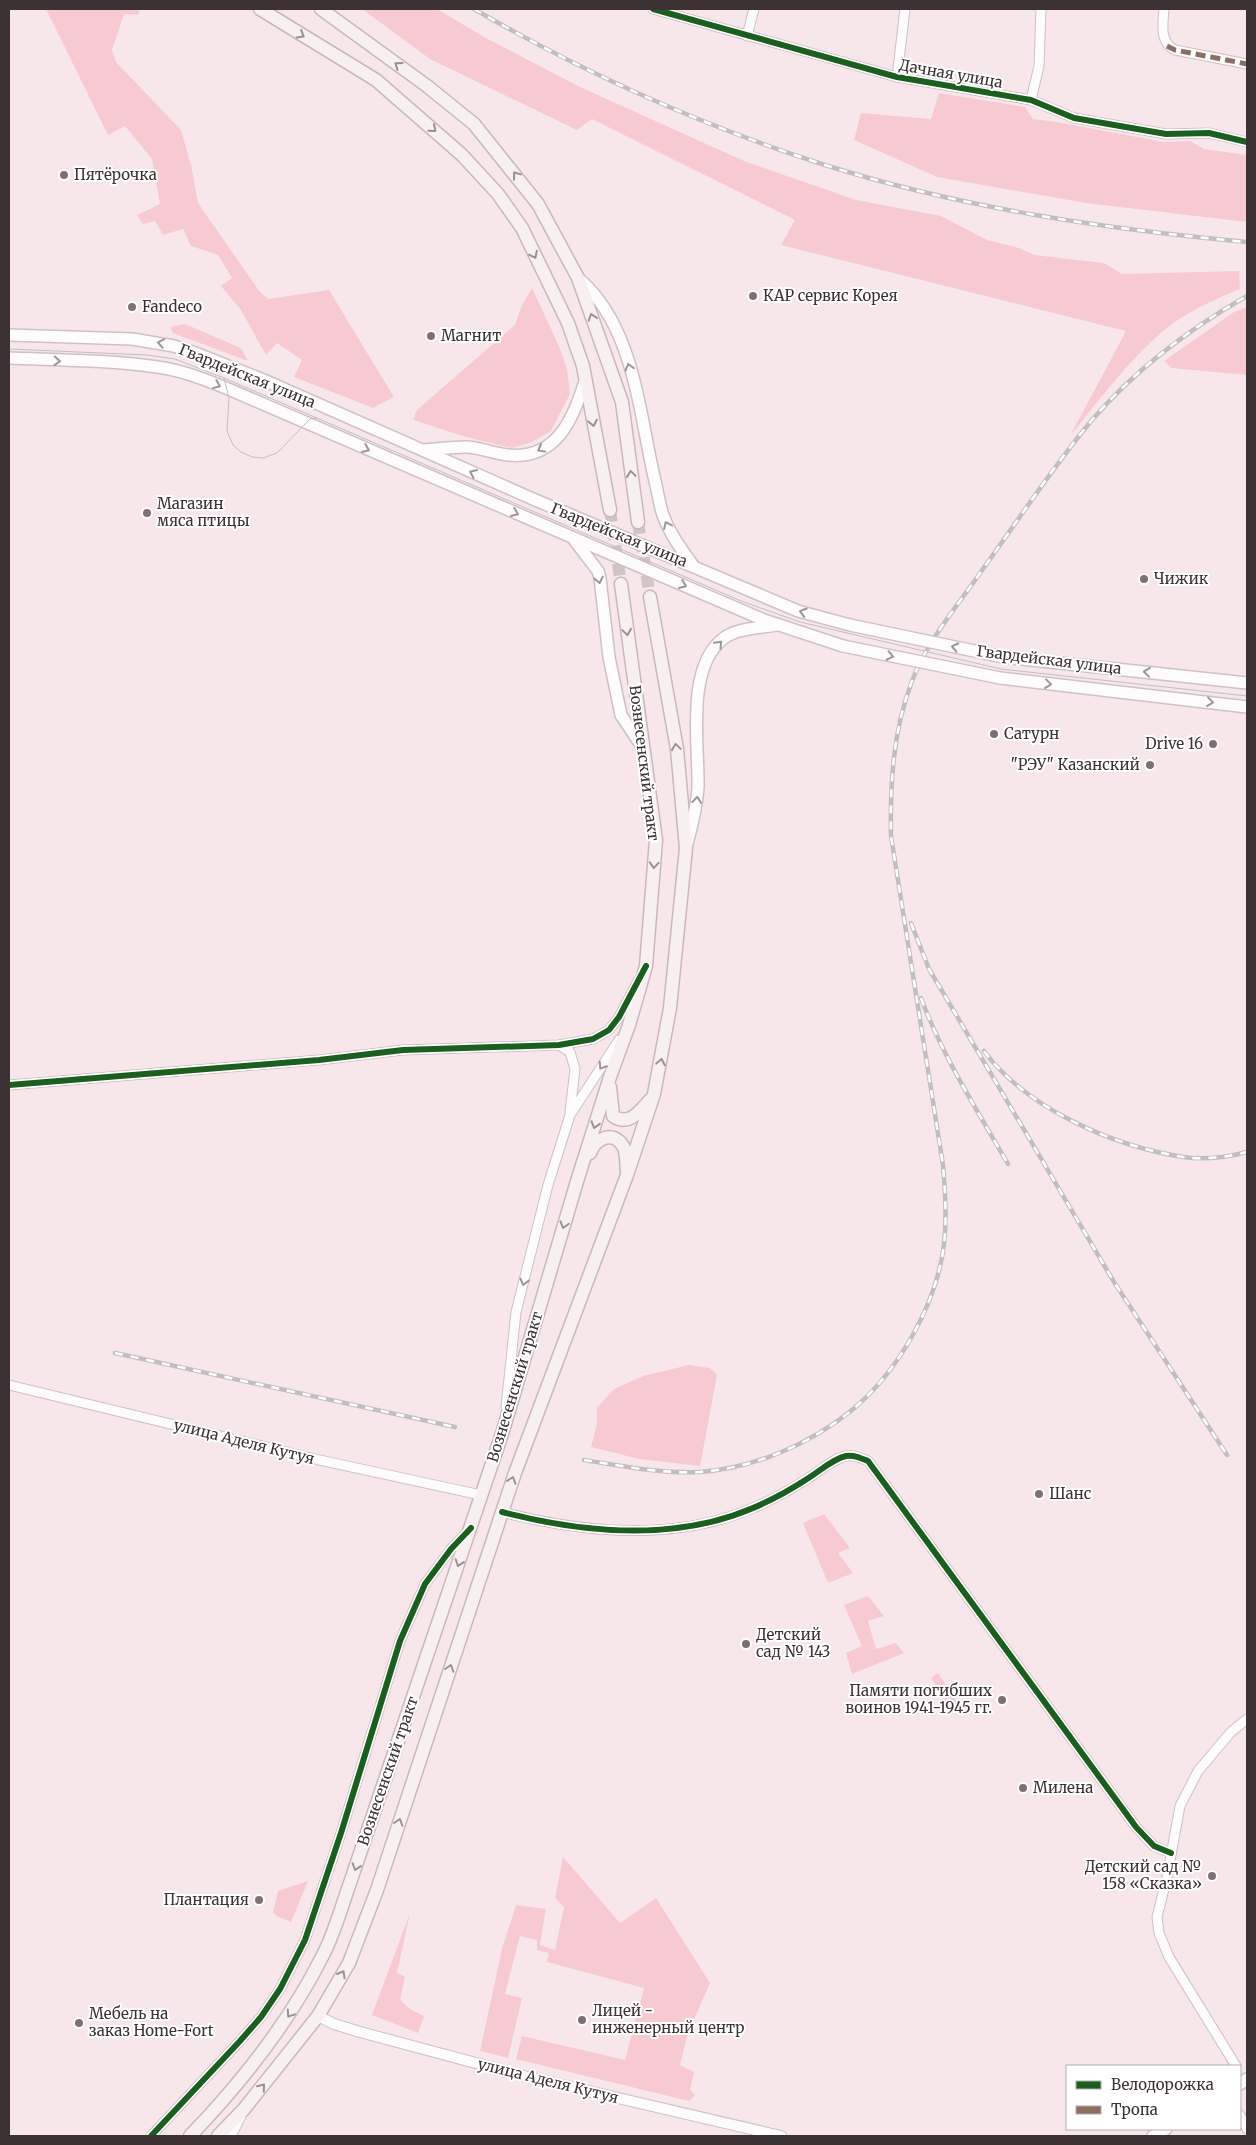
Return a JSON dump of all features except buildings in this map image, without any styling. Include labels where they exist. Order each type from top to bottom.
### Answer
[{"type":"main road","points":[[260,9],[376,80],[462,154],[498,194],[522,228],[568,323],[583,366],[610,510]]},
{"type":"main road","points":[[321,9],[427,86],[474,124],[538,204],[578,278],[622,402],[638,522]]},
{"type":"main road","points":[[578,278],[592,290],[604,305],[619,334],[640,403],[663,515],[676,542],[693,566]]},
{"type":"main road","name":"Гвардейская улица","points":[[9,335],[132,339],[174,346],[266,381],[798,611],[850,625],[1003,657],[1247,683]]},
{"type":"main road","name":"Гвардейская улица","points":[[9,358],[130,364],[182,372],[232,391],[778,625],[842,646],[1000,678],[1247,707]]},
{"type":"main road","points":[[422,450],[468,447],[507,455],[527,455],[536,452],[559,436],[568,425],[577,407],[586,381]]},
{"type":"main road","points":[[574,539],[598,571],[609,657],[621,715],[644,748]]},
{"type":"main road","name":"Вознесенский тракт","points":[[190,2136],[226,2098],[269,2046],[296,2006],[324,1953],[355,1871],[502,1434],[578,1178],[629,1025],[646,966],[656,840],[620,584]]},
{"type":"main road","name":"Вознесенский тракт","points":[[218,2136],[244,2109],[318,2016],[349,1963],[376,1890],[515,1473],[627,1175],[654,1094],[670,1008],[686,848],[676,749],[650,597]]},
{"type":"main road","points":[[686,848],[696,810],[698,787],[696,728],[701,674],[708,657],[726,636],[778,625]]},
{"type":"main road","points":[[610,1078],[610,1101],[614,1116],[619,1120],[627,1120],[637,1114],[654,1094]]},
{"type":"main road","points":[[578,1178],[592,1147],[601,1139],[610,1136],[615,1137],[625,1148],[627,1175]]},
{"type":"main road","points":[[1153,2136],[1164,2130]]},
{"type":"street","name":"Дачная улица","points":[[653,9],[897,77],[1031,100],[1074,118],[1166,134],[1209,133],[1247,142]]},
{"type":"street","points":[[747,36],[754,9]]},
{"type":"street","points":[[897,77],[905,9]]},
{"type":"street","points":[[1031,100],[1038,66],[1041,9]]},
{"type":"street","points":[[1164,9],[1163,36],[1167,46],[1175,50],[1247,64]]},
{"type":"street","points":[[9,1086],[319,1060],[403,1050],[559,1046],[593,1039],[609,1030],[618,1018],[646,966]]},
{"type":"street","points":[[570,1116],[629,1025]]},
{"type":"street","points":[[502,1434],[516,1312],[548,1186],[570,1116],[575,1069],[570,1052],[559,1046]]},
{"type":"street","name":"улица Аделя Кутуя","points":[[9,1386],[315,1459],[480,1495]]},
{"type":"street","points":[[502,1512],[544,1522],[603,1529],[644,1531],[674,1529],[719,1520],[751,1509],[793,1488],[844,1456],[860,1457],[874,1466],[1136,1827],[1154,1846],[1171,1853]]},
{"type":"street","points":[[151,2136],[240,2041],[261,2017],[280,1990],[308,1931],[400,1641],[425,1584],[451,1549],[471,1528]]},
{"type":"street","points":[[1235,2065],[1169,1957],[1159,1933],[1157,1917],[1167,1878],[1180,1806],[1198,1771],[1231,1732],[1247,1719]]},
{"type":"street","name":"улица Аделя Кутуя","points":[[318,2016],[334,2024],[360,2032],[528,2077],[781,2136]]},
{"type":"street","points":[[231,2136],[244,2109]]},
{"type":"street","points":[[1241,2117],[1247,2129]]},
{"type":"shaded area","points":[[46,9],[140,9],[138,15],[124,14],[112,50],[116,62],[181,130],[191,165],[198,203],[260,292],[268,299],[329,290],[394,397],[373,408],[294,377],[302,360],[277,343],[266,355],[241,310],[221,286],[232,278],[218,255],[191,246],[183,229],[163,235],[155,221],[143,224],[137,215],[160,204],[152,159],[125,126],[108,135]]},
{"type":"shaded area","points":[[362,9],[437,9],[484,37],[578,86],[744,161],[856,200],[941,216],[987,240],[1019,248],[1034,255],[1104,263],[1122,274],[1239,271],[1240,289],[1202,306],[1168,327],[1154,339],[1128,365],[1070,436],[1126,331],[781,245],[795,220],[592,119],[577,130],[430,59]]},
{"type":"shaded area","points":[[939,93],[1025,107],[1033,119],[1164,142],[1190,141],[1204,149],[1247,155],[1247,222],[1086,203],[937,177],[854,140],[861,113],[931,119]]},
{"type":"shaded area","points":[[532,288],[559,346],[567,369],[570,394],[551,431],[532,442],[512,448],[466,437],[413,420],[417,410],[515,325],[522,305]]},
{"type":"shaded area","points":[[1247,307],[1247,375],[1171,368],[1164,361],[1234,312]]},
{"type":"shaded area","points":[[185,324],[241,348],[248,361],[173,333],[170,327]]},
{"type":"shaded area","points":[[689,1365],[710,1368],[717,1375],[700,1466],[639,1459],[591,1447],[597,1423],[597,1408],[614,1389],[643,1376]]},
{"type":"shaded area","points":[[824,1514],[850,1548],[838,1553],[853,1573],[828,1583],[803,1523]]},
{"type":"shaded area","points":[[868,1596],[884,1616],[868,1621],[876,1649],[896,1643],[904,1653],[852,1674],[846,1653],[862,1646],[844,1605]]},
{"type":"shaded area","points":[[938,1673],[958,1703],[951,1708],[931,1678]]},
{"type":"shaded area","points":[[563,1857],[620,1923],[656,1898],[710,1983],[688,2033],[680,2065],[694,2072],[690,2090],[695,2095],[689,2101],[516,2059],[522,2036],[625,2060],[644,1988],[547,1962],[549,1953],[537,1950],[537,1940],[520,1936],[505,1994],[522,1998],[508,2058],[480,2051],[502,1949],[516,1905],[546,1909],[540,1945],[555,1950],[564,1907],[555,1898]]},
{"type":"shaded area","points":[[308,1881],[291,1922],[276,1916],[273,1912],[278,1891]]},
{"type":"shaded area","points":[[410,1913],[397,1973],[405,1977],[400,2000],[410,2009],[424,2016],[418,2033],[372,2015]]},
{"type":"tunnel","points":[[610,510],[621,584]]},
{"type":"tunnel","points":[[638,522],[650,597]]},
{"type":"tram line","points":[[9,349],[147,355],[175,359],[224,378],[741,601],[800,622],[1001,669],[1247,696]]},
{"type":"tram line","points":[[224,378],[229,398],[227,431],[233,445],[241,452],[252,457],[263,458],[277,453],[310,419],[317,418]]},
{"type":"railway","points":[[474,9],[558,55],[645,96],[734,133],[825,165],[929,193],[1034,215],[1140,231],[1247,242]]},
{"type":"railway","points":[[584,1460],[657,1471],[686,1472],[721,1470],[761,1460],[800,1444],[852,1410],[885,1376],[913,1335],[924,1313],[940,1267],[946,1214],[943,1165],[891,836],[891,796],[894,757],[901,719],[912,681],[927,651],[945,622],[1051,473],[1092,420],[1109,401],[1164,351],[1204,322],[1247,296]]},
{"type":"railway","points":[[911,923],[929,969],[1114,1282],[1227,1455]]},
{"type":"railway","points":[[921,998],[950,1062],[1008,1164]]},
{"type":"railway","points":[[984,1051],[1002,1072],[1023,1090],[1073,1122],[1101,1134],[1156,1152],[1183,1157],[1215,1158],[1247,1152]]},
{"type":"railway","points":[[115,1353],[455,1427]]},
{"type":"marked path","points":[[1167,46],[1175,50],[1247,64]]},
{"type":"cycle path","points":[[653,9],[897,77],[1031,100],[1074,118],[1166,134],[1209,133],[1247,142]]},
{"type":"cycle path","points":[[9,1085],[319,1060],[403,1050],[559,1045],[593,1039],[609,1030],[619,1017],[646,966]]},
{"type":"cycle path","points":[[502,1512],[564,1525],[596,1529],[628,1531],[692,1526],[723,1519],[760,1505],[846,1456],[858,1457],[868,1461],[1136,1827],[1154,1846],[1171,1853]]},
{"type":"cycle path","points":[[151,2136],[240,2041],[261,2017],[280,1989],[305,1940],[341,1833],[400,1641],[425,1584],[451,1549],[471,1528]]},
{"type":"place","name":"Пятёрочка","points":[[64,175]]},
{"type":"place","name":"КАР сервис Корея","points":[[753,296]]},
{"type":"place","name":"Fandeco","points":[[132,307]]},
{"type":"place","name":"Магнит","points":[[431,336]]},
{"type":"place","name":"Магазин мяса птицы","points":[[147,513]]},
{"type":"place","name":"Чижик","points":[[1144,579]]},
{"type":"place","name":"Сатурн","points":[[994,734]]},
{"type":"place","name":"Drive 16","points":[[1213,744]]},
{"type":"place","name":"\"РЭУ\" Казанский","points":[[1150,765]]},
{"type":"place","name":"Шанс","points":[[1039,1494]]},
{"type":"place","name":"Детский сад № 143","points":[[746,1644]]},
{"type":"place","name":"Памяти погибших воинов 1941-1945 гг.","points":[[1002,1700]]},
{"type":"place","name":"Милена","points":[[1023,1788]]},
{"type":"place","name":"Детский сад № 158 «Сказка»","points":[[1212,1876]]},
{"type":"place","name":"Плантация","points":[[259,1900]]},
{"type":"place","name":"Лицей - инженерный центр","points":[[582,2020]]},
{"type":"place","name":"Мебель на заказ Home-Fort","points":[[79,2023]]}]
